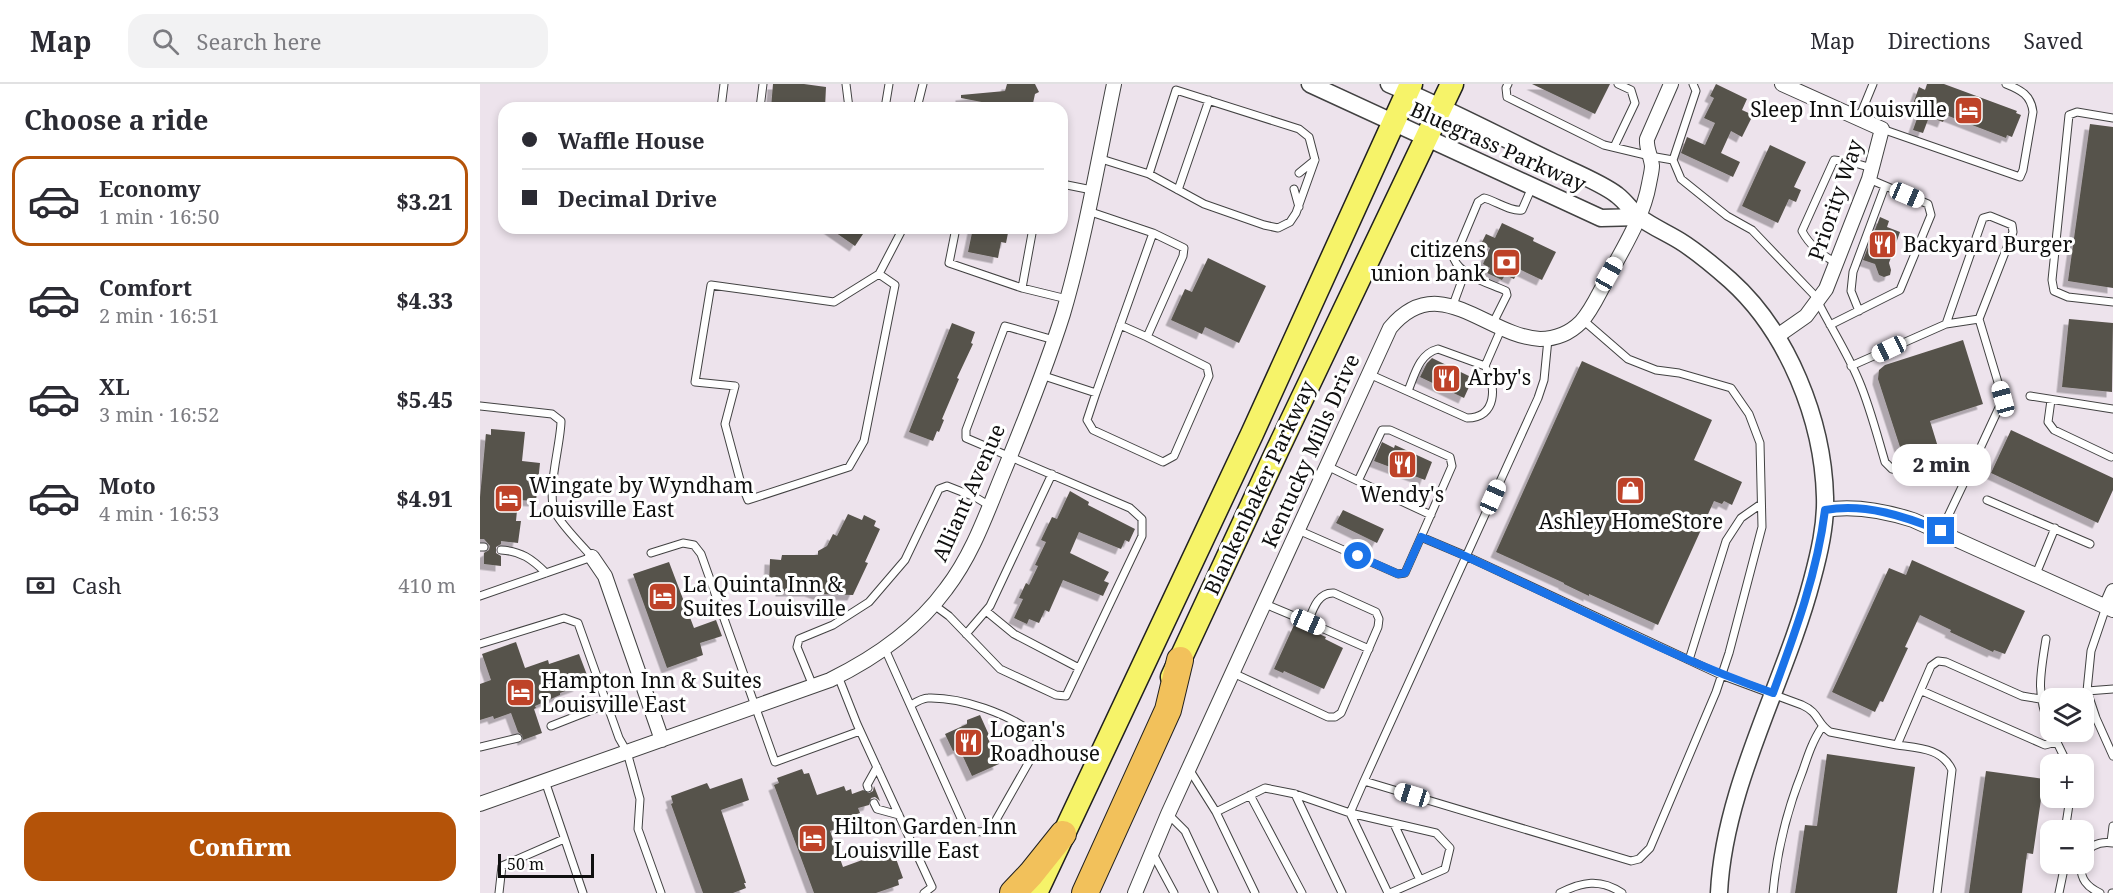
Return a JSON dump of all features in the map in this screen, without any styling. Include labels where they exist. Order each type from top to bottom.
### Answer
[{"type":"highway","points":[[1085,893],[1168,710],[1180,660]]},
{"type":"highway","points":[[1013,893],[1063,834]]},
{"type":"main road","name":"Blankenbaker Parkway","points":[[1071,893],[1277,451],[1452,84]]},
{"type":"main road","name":"Blankenbaker Parkway","points":[[1036,893],[1257,424],[1393,123],[1402,87]]},
{"type":"street","name":"Alliant Avenue","points":[[480,804],[838,676],[885,649],[906,633],[934,605],[963,565],[975,541],[1041,375],[1066,299],[1088,211],[1114,84]]},
{"type":"street","name":"Bluegrass Parkway","points":[[1310,84],[1601,218],[1640,217]]},
{"type":"street","points":[[1548,338],[1561,336],[1583,320],[1640,217],[1652,167],[1647,139],[1671,84]]},
{"type":"street","name":"Priority Way","points":[[1776,337],[1806,316],[1826,289],[1871,173],[1882,129],[1782,84]]},
{"type":"street","name":"Bluegrass Parkway","points":[[1402,87],[1615,194],[1640,217],[1683,242],[1733,282],[1755,306],[1776,337],[1800,382],[1816,429],[1822,458],[1825,510],[1821,540],[1812,580],[1733,806],[1723,849],[1719,893]]},
{"type":"street","name":"Kentucky Mills Drive","points":[[1135,893],[1168,814],[1390,328],[1406,313],[1430,304],[1454,305],[1529,337],[1548,338]]},
{"type":"street","points":[[1825,510],[1849,508],[1879,511],[1913,519],[2109,608],[2113,591]]},
{"type":"street","points":[[592,557],[605,576],[662,740]]},
{"type":"lane","points":[[722,102],[724,84]]},
{"type":"lane","points":[[761,102],[763,84]]},
{"type":"lane","points":[[846,84],[848,102]]},
{"type":"lane","points":[[886,102],[889,84]]},
{"type":"lane","points":[[918,102],[923,84]]},
{"type":"lane","points":[[1508,84],[1507,97],[1604,145],[1673,160]]},
{"type":"lane","points":[[1614,147],[1635,103],[1632,87],[1618,84]]},
{"type":"lane","points":[[1693,84],[1696,91],[1673,160],[1681,179],[1726,216],[1752,230],[1818,301],[1859,381],[1885,462],[1892,469],[1932,475],[1971,468]]},
{"type":"lane","points":[[1859,118],[1873,84]]},
{"type":"lane","points":[[1882,129],[2020,177],[2033,112],[2032,104],[2024,90],[2006,84]]},
{"type":"lane","points":[[1098,158],[1149,174],[1204,204],[1278,228],[1290,222],[1299,207],[1315,159],[1309,137],[1299,129],[1176,90],[1149,174]]},
{"type":"lane","points":[[1178,190],[1209,100]]},
{"type":"lane","points":[[2113,118],[2077,112],[2069,115],[2052,280],[2054,291],[2068,297],[2113,302]]},
{"type":"lane","points":[[1299,173],[1315,159]]},
{"type":"lane","points":[[1830,326],[1900,291],[1931,215],[1928,204],[1885,186],[1871,173],[1851,162],[1834,160],[1802,231],[1807,241],[1836,263]]},
{"type":"lane","points":[[1068,185],[1092,190]]},
{"type":"lane","points":[[1859,311],[1851,291],[1853,272],[1885,186]]},
{"type":"lane","points":[[1369,374],[1467,418],[1481,416],[1486,412],[1493,397],[1493,385],[1485,366],[1506,291],[1465,272],[1457,267],[1454,259],[1478,202],[1484,198],[1518,211],[1522,210],[1532,187]]},
{"type":"lane","points":[[1294,189],[1299,207]]},
{"type":"lane","points":[[1088,211],[1153,233],[1184,248],[1183,256],[1147,337]]},
{"type":"lane","points":[[1941,531],[2003,399],[1979,319],[2013,232],[2012,225],[1990,216],[1983,218],[1946,324]]},
{"type":"lane","points":[[1120,325],[1207,367],[1209,376],[1174,456],[1163,462],[1093,430],[1087,420],[1120,325],[1153,233]]},
{"type":"lane","points":[[879,274],[895,285],[864,441],[849,467],[748,500],[740,480],[725,424],[735,386],[695,382],[711,285],[834,302],[879,274],[900,234]]},
{"type":"lane","points":[[955,234],[949,263],[1022,288],[1066,299]]},
{"type":"lane","points":[[1022,288],[1032,234]]},
{"type":"lane","points":[[1454,305],[1465,272]]},
{"type":"lane","points":[[1851,366],[1946,324],[1979,319]]},
{"type":"lane","points":[[1364,781],[1631,861],[1640,859],[1650,848],[1721,675],[1762,527],[1760,443],[1749,414],[1731,388],[1679,373],[1656,370],[1628,359],[1583,320]]},
{"type":"lane","points":[[934,605],[949,616],[1000,669],[1056,695],[1066,696],[1142,536],[1142,519],[1130,508],[966,438],[966,430],[1005,326],[1053,340]]},
{"type":"lane","points":[[1216,812],[1265,788],[1295,794],[1350,813],[1436,833],[1449,848],[1445,869],[1389,893],[1350,813],[1538,398],[1544,380],[1548,338]]},
{"type":"lane","points":[[1408,391],[1423,356],[1430,351],[1438,349],[1448,351],[1485,366]]},
{"type":"lane","points":[[1041,375],[1096,393]]},
{"type":"lane","points":[[2030,396],[2113,409]]},
{"type":"lane","points":[[2051,399],[2048,422],[2054,430],[2111,457]]},
{"type":"lane","points":[[480,406],[552,414],[561,421],[553,481],[554,511],[592,557],[480,597]]},
{"type":"lane","points":[[1299,530],[1398,574],[1405,573],[1452,466],[1450,457],[1390,430],[1382,430],[1358,481]]},
{"type":"lane","points":[[1327,466],[1431,515]]},
{"type":"lane","points":[[966,634],[990,606],[1052,474]]},
{"type":"lane","points":[[813,686],[797,647],[799,639],[833,625],[869,602],[905,560],[939,489],[947,486],[975,497],[990,506]]},
{"type":"lane","points":[[1987,500],[2090,544]]},
{"type":"lane","points":[[1689,660],[1726,541],[1741,518],[1761,504]]},
{"type":"lane","points":[[2036,574],[2055,528]]},
{"type":"lane","points":[[1421,537],[1721,675],[1773,693],[1812,710],[1822,727],[1839,735],[1925,749],[1939,754],[1948,761],[1952,770],[1937,893]]},
{"type":"lane","points":[[651,553],[683,543],[694,545],[700,554],[775,762],[860,731]]},
{"type":"lane","points":[[501,550],[525,555],[546,573]]},
{"type":"lane","points":[[1233,673],[1328,717],[1335,717],[1341,713],[1369,649],[1379,618],[1376,612],[1334,593],[1327,593],[1320,597],[1308,622]]},
{"type":"lane","points":[[1264,604],[1369,649]]},
{"type":"lane","points":[[2087,688],[2091,651],[2109,608]]},
{"type":"lane","points":[[986,611],[1014,634],[1079,669]]},
{"type":"lane","points":[[480,644],[564,618],[578,622],[619,738],[627,752],[640,799],[638,829],[661,893]]},
{"type":"lane","points":[[2040,688],[2046,639]]},
{"type":"lane","points":[[885,649],[964,825],[979,833],[987,832],[1038,746],[1036,735],[977,704],[926,698],[911,705]]},
{"type":"lane","points":[[1897,745],[1931,666],[1938,661],[1947,662],[2022,696],[2040,699]]},
{"type":"lane","points":[[838,676],[860,731],[932,886],[924,893]]},
{"type":"lane","points":[[2094,690],[2113,689]]},
{"type":"lane","points":[[1922,691],[2045,746],[2056,742],[2062,754]]},
{"type":"lane","points":[[551,726],[607,704]]},
{"type":"lane","points":[[2094,712],[2113,756]]},
{"type":"lane","points":[[1773,893],[1780,838],[1814,738],[1822,727]]},
{"type":"lane","points":[[480,747],[518,738]]},
{"type":"lane","points":[[868,788],[867,785],[877,767]]},
{"type":"lane","points":[[1189,770],[1216,812],[1256,893]]},
{"type":"lane","points":[[545,781],[583,893]]},
{"type":"lane","points":[[1295,794],[1342,893]]},
{"type":"lane","points":[[1250,795],[1302,893]]},
{"type":"lane","points":[[874,803],[877,809],[899,815]]},
{"type":"lane","points":[[1168,814],[1185,831],[1214,893]]},
{"type":"lane","points":[[1394,824],[1420,880]]},
{"type":"lane","points":[[2094,845],[2112,843],[2113,826]]},
{"type":"lane","points":[[499,893],[502,866],[564,839]]},
{"type":"lane","points":[[1152,852],[1174,893]]},
{"type":"lane","points":[[2059,893],[2063,874]]},
{"type":"lane","points":[[2083,874],[2086,883],[2100,893]]},
{"type":"lane","points":[[1560,893],[1571,891],[1587,882],[1612,886],[1622,893]]},
{"type":"shaded area","points":[[480,84],[2113,84],[2113,893],[480,893]]},
{"type":"building","points":[[773,84],[826,87],[825,102],[772,102]]},
{"type":"building","points":[[1007,84],[1035,84],[1039,92],[1035,94],[1033,102],[982,102],[961,98],[961,95],[1005,91]]},
{"type":"building","points":[[1532,84],[1610,84],[1595,114]]},
{"type":"building","points":[[1716,84],[1747,99],[1742,110],[1753,115],[1742,137],[1731,131],[1721,153],[1740,162],[1733,177],[1681,153],[1687,137],[1705,145],[1715,123],[1704,118],[1714,98],[1710,96]]},
{"type":"building","name":"Sleep Inn Louisville","points":[[1927,84],[1944,84],[2017,111],[2016,113],[2021,115],[2012,137],[2007,135],[2006,138],[1946,115],[1943,122],[1929,117],[1923,133],[1913,130],[1920,110],[1912,107],[1919,87],[1925,90]]},
{"type":"building","points":[[2090,124],[2113,127],[2113,288],[2068,281]]},
{"type":"building","points":[[1770,145],[1806,162],[1794,187],[1801,190],[1796,202],[1789,199],[1778,223],[1742,206]]},
{"type":"building","name":"Backyard Burger","points":[[1880,217],[1889,221],[1887,227],[1900,232],[1889,263],[1890,275],[1884,277],[1879,275],[1875,264],[1863,260]]},
{"type":"building","points":[[1502,223],[1534,238],[1533,241],[1556,252],[1542,280],[1519,269],[1514,279],[1505,275],[1502,280],[1487,273],[1490,268],[1483,264],[1490,248],[1481,244],[1486,234],[1495,238]]},
{"type":"building","points":[[838,234],[863,234],[855,246]]},
{"type":"building","points":[[972,234],[1008,234],[1006,243],[1001,242],[998,258],[968,252]]},
{"type":"building","points":[[1208,258],[1266,286],[1239,343],[1205,327],[1202,334],[1171,320],[1185,289],[1192,292]]},
{"type":"building","points":[[2069,319],[2113,323],[2112,392],[2062,387]]},
{"type":"building","points":[[952,323],[975,332],[971,343],[973,344],[942,419],[944,420],[933,441],[909,432]]},
{"type":"building","points":[[1963,340],[1983,404],[1930,421],[1938,447],[1914,454],[1906,453],[1900,447],[1878,379],[1879,370],[1885,365]]},
{"type":"building","name":"Arby's","points":[[1432,358],[1473,378],[1464,398],[1420,377]]},
{"type":"building","name":"Ashley HomeStore","points":[[1582,361],[1712,420],[1694,460],[1742,482],[1732,505],[1724,501],[1722,504],[1714,501],[1658,625],[1589,594],[1589,596],[1496,552]]},
{"type":"building","name":"Wingate by Wyndham Louisville East","points":[[491,429],[525,432],[522,461],[540,463],[536,501],[518,500],[516,521],[521,521],[518,543],[501,541],[501,544],[496,547],[496,553],[501,556],[501,566],[484,564],[484,553],[489,550],[490,546],[484,539],[480,539],[480,497],[486,434],[491,435]]},
{"type":"building","points":[[2011,430],[2113,478],[2113,490],[2098,523],[1991,473]]},
{"type":"building","name":"Wendy's","points":[[1382,442],[1394,448],[1395,445],[1432,462],[1425,480],[1374,461]]},
{"type":"building","points":[[1070,491],[1089,502],[1088,505],[1135,529],[1129,542],[1125,540],[1121,549],[1079,532],[1070,553],[1109,572],[1104,581],[1109,583],[1103,596],[1063,580],[1049,612],[1045,610],[1039,623],[1029,619],[1027,624],[1014,618],[1023,599],[1019,598],[1026,583],[1029,585],[1038,566],[1035,565],[1046,542],[1041,540],[1052,517],[1057,519]]},
{"type":"building","points":[[1343,510],[1384,529],[1377,543],[1336,523]]},
{"type":"building","points":[[848,514],[862,520],[864,515],[876,521],[874,526],[880,529],[853,595],[781,591],[781,584],[769,584],[770,559],[781,560],[782,555],[818,555],[818,551],[827,546],[833,534],[837,536]]},
{"type":"building","points":[[1912,560],[2025,611],[2005,654],[1994,650],[1993,652],[1920,615],[1905,647],[1908,648],[1883,702],[1880,701],[1875,712],[1832,692],[1889,568],[1906,575]]},
{"type":"building","name":"La Quinta Inn & Suites Louisville","points":[[669,562],[694,628],[716,620],[722,636],[700,643],[703,655],[667,668],[633,574]]},
{"type":"building","points":[[1294,625],[1326,637],[1325,639],[1343,648],[1324,689],[1284,671],[1283,673],[1274,669]]},
{"type":"building","name":"Hampton Inn & Suites Louisville East","points":[[516,642],[525,668],[548,660],[549,664],[579,654],[587,675],[580,678],[582,683],[578,684],[579,686],[535,706],[542,733],[523,740],[511,713],[494,719],[493,716],[480,720],[480,684],[491,680],[482,654]]},
{"type":"building","name":"Logan's Roadhouse","points":[[980,715],[999,764],[972,776],[959,748],[953,751],[945,734],[967,724],[967,720]]},
{"type":"building","points":[[1827,754],[1915,767],[1897,893],[1795,893],[1805,825],[1817,826]]},
{"type":"building","name":"Hilton Garden Inn Louisville East","points":[[802,769],[804,774],[809,773],[817,795],[844,786],[846,791],[851,789],[852,794],[863,790],[869,793],[873,791],[874,786],[880,801],[875,797],[871,798],[869,805],[858,808],[860,813],[854,815],[857,821],[830,831],[843,867],[887,851],[889,855],[894,853],[903,878],[898,880],[899,885],[876,893],[814,893],[774,785],[779,783],[777,778]]},
{"type":"building","points":[[1986,771],[2040,778],[2040,806],[2033,854],[2027,853],[2022,893],[1969,893]]},
{"type":"building","points":[[742,778],[749,800],[721,810],[746,888],[733,893],[703,893],[671,804],[673,803],[671,796],[707,783],[710,789]]},
{"type":"place","name":"Sleep Inn Louisville","points":[[1968,110]]},
{"type":"place","name":"Backyard Burger","points":[[1882,245]]},
{"type":"place","name":"citizens union bank","points":[[1507,262]]},
{"type":"place","name":"Arby's","points":[[1447,378]]},
{"type":"place","name":"Wendy's","points":[[1402,464]]},
{"type":"place","name":"Ashley HomeStore","points":[[1631,491]]},
{"type":"place","name":"Wingate by Wyndham Louisville East","points":[[508,498]]},
{"type":"place","name":"La Quinta Inn & Suites Louisville","points":[[662,597]]},
{"type":"place","name":"Hampton Inn & Suites Louisville East","points":[[520,693]]},
{"type":"place","name":"Logan's Roadhouse","points":[[969,742]]},
{"type":"place","name":"Hilton Garden Inn Louisville East","points":[[813,839]]},
{"type":"route","points":[[1358,556],[1398,574],[1405,573],[1421,537],[1721,675],[1773,693],[1812,580],[1825,510],[1849,508],[1879,511],[1913,519],[1941,531]]}]
